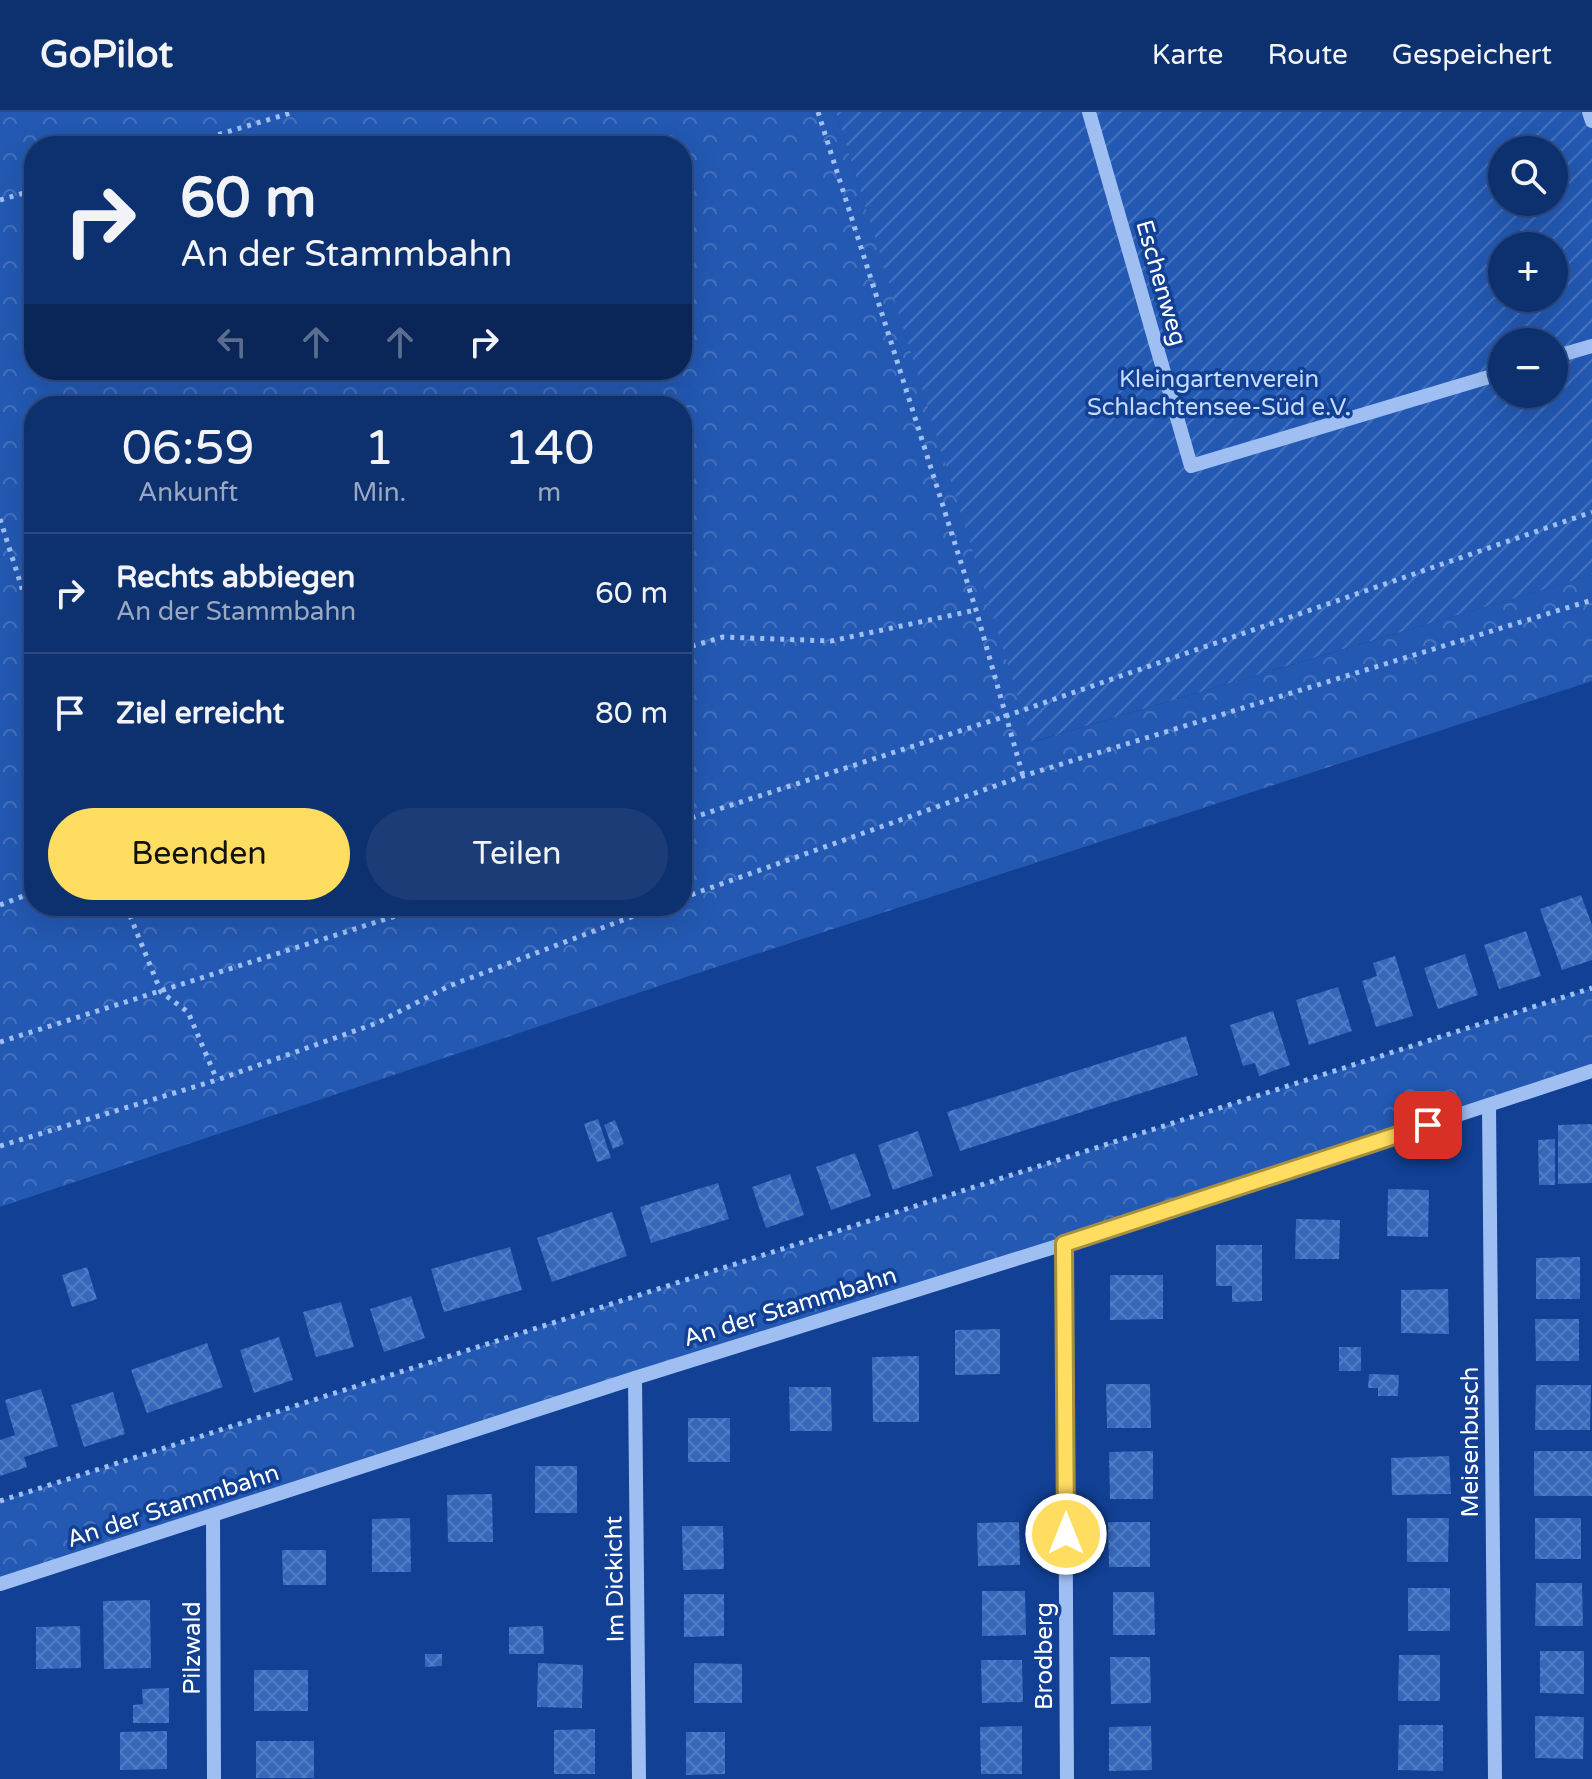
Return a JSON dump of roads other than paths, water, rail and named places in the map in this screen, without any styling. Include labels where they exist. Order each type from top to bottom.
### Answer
[{"type":"street","name":"Eschenweg","points":[[1089,112],[1191,466],[1488,377]]},
{"type":"street","points":[[1589,112],[1592,121]]},
{"type":"street","points":[[1568,353],[1592,346]]},
{"type":"street","name":"An der Stammbahn","points":[[0,1584],[635,1378],[1064,1244],[1592,1071]]},
{"type":"street","name":"Meisenbusch","points":[[1489,1105],[1495,1779]]},
{"type":"street","name":"Brodberg","points":[[1064,1244],[1067,1779]]},
{"type":"street","name":"Im Dickicht","points":[[635,1378],[639,1779]]},
{"type":"street","name":"Pilzwald","points":[[213,1517],[214,1779]]},
{"type":"park label","name":"Kleingartenverein Schlachtensee-Süd e.V.","points":[[1219,393]]}]
